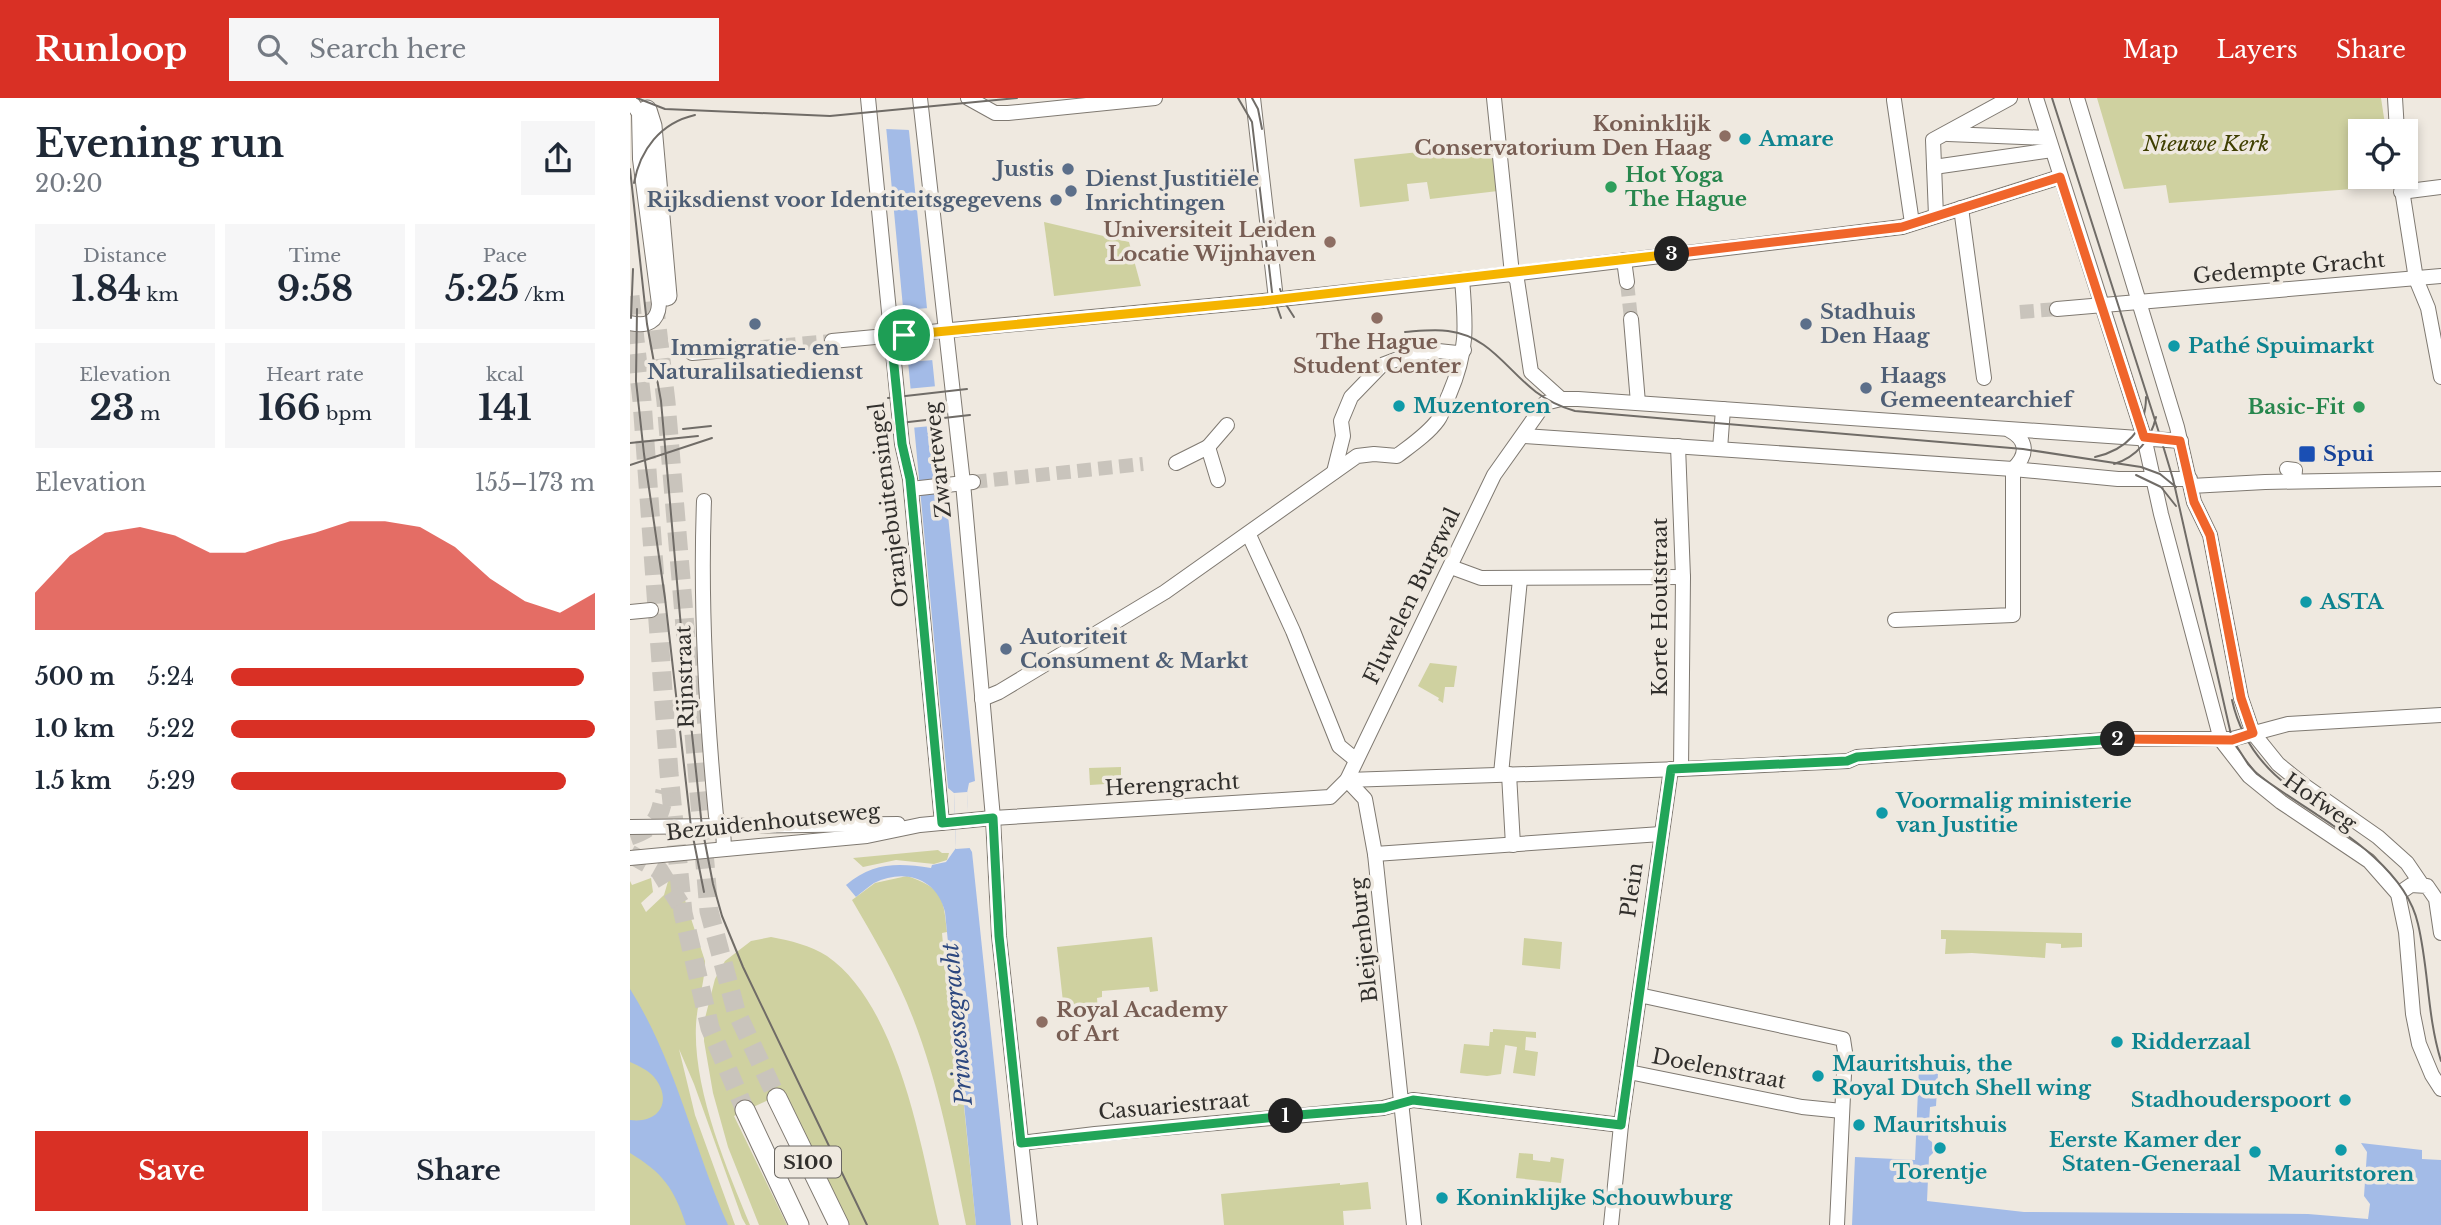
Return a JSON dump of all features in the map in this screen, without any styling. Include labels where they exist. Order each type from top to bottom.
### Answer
[{"type":"main road","points":[[645,105],[652,125],[667,296]]},
{"type":"main road","name":"S100","points":[[777,1098],[839,1225]]},
{"type":"main road","name":"S100","points":[[746,1110],[799,1225]]},
{"type":"street","name":"Oranjebuitensingel","points":[[868,98],[897,335],[902,444],[915,489],[955,822]]},
{"type":"street","name":"Zwarteweg","points":[[920,98],[968,483],[982,699],[993,818]]},
{"type":"street","points":[[968,98],[995,113],[1155,98]]},
{"type":"street","points":[[1253,98],[1276,299]]},
{"type":"street","points":[[1494,98],[1512,274],[1517,280],[1531,372],[1561,398],[2010,430],[2087,439],[2144,437],[2180,441]]},
{"type":"street","points":[[1936,216],[1933,140],[2010,98]]},
{"type":"street","points":[[2036,98],[2144,437],[2161,514],[2221,740]]},
{"type":"street","points":[[2077,98],[2141,302],[2196,507],[2206,534],[2241,698],[2253,733]]},
{"type":"street","points":[[2395,98],[2396,119]]},
{"type":"street","points":[[630,100],[645,105],[640,159],[659,304],[658,314],[651,323],[630,323]]},
{"type":"street","points":[[1894,100],[1907,225]]},
{"type":"street","points":[[1946,134],[2050,144]]},
{"type":"street","points":[[1934,167],[2050,144]]},
{"type":"street","points":[[832,341],[1512,274],[1907,225],[2060,177]]},
{"type":"street","points":[[2418,185],[2441,187]]},
{"type":"street","points":[[2402,189],[2416,279],[2428,308],[2441,377]]},
{"type":"street","points":[[1961,208],[1984,378]]},
{"type":"street","points":[[1624,260],[1627,282]]},
{"type":"street","name":"Gedempte Gracht","points":[[2141,302],[2441,276]]},
{"type":"street","points":[[982,699],[999,692],[1173,587],[1357,456],[1397,456],[1438,421],[1464,350],[1466,322],[1462,279]]},
{"type":"street","points":[[2057,309],[2141,302]]},
{"type":"street","points":[[1631,319],[1638,402]]},
{"type":"street","points":[[692,353],[740,349]]},
{"type":"street","points":[[1334,472],[1343,436],[1341,421],[1351,397],[1382,365],[1424,352],[1457,353],[1464,350]]},
{"type":"street","name":"Fluwelen Burgwal","points":[[1347,780],[1494,475],[1542,407],[1561,398]]},
{"type":"street","points":[[1720,449],[1723,409]]},
{"type":"street","points":[[1176,463],[1208,447],[1227,425]]},
{"type":"street","points":[[1895,620],[2013,615],[2013,470],[2022,458],[2023,442],[2019,435],[2010,430]]},
{"type":"street","points":[[1524,436],[2191,483],[2290,475],[2441,479]]},
{"type":"street","name":"Korte Houtstraat","points":[[1676,769],[1683,577],[1678,446]]},
{"type":"street","points":[[1208,447],[1218,480]]},
{"type":"street","points":[[915,489],[968,483]]},
{"type":"street","name":"Rijnstraat","points":[[704,501],[703,594],[707,723],[716,816],[723,827],[724,849]]},
{"type":"street","points":[[1249,535],[1293,631],[1339,746],[1356,760]]},
{"type":"street","points":[[1451,567],[1482,578],[1683,577]]},
{"type":"street","points":[[1513,845],[1505,774],[1520,579]]},
{"type":"street","points":[[630,612],[651,610]]},
{"type":"street","points":[[1347,780],[1847,761],[1857,757],[2120,739],[2232,740],[2288,724],[2441,715]]},
{"type":"street","name":"Hofweg","points":[[2253,733],[2278,764],[2378,837],[2407,863],[2422,885],[2427,886],[2439,898],[2441,933]]},
{"type":"street","name":"Hofweg","points":[[2221,740],[2249,776],[2281,802],[2369,861],[2398,894],[2406,932],[2413,1014],[2419,1044],[2441,1089]]},
{"type":"street","name":"Plein","points":[[1611,1225],[1621,1125],[1661,834],[1676,769]]},
{"type":"street","name":"Herengracht","points":[[993,818],[1330,797],[1347,780]]},
{"type":"street","name":"Bleijenburg","points":[[1347,780],[1365,799],[1375,854],[1414,1225]]},
{"type":"street","points":[[993,818],[999,936],[1030,1225]]},
{"type":"street","name":"Bezuidenhoutseweg","points":[[630,858],[867,835],[920,825],[993,818]]},
{"type":"street","name":"Bezuidenhoutseweg","points":[[630,827],[865,823],[920,825]]},
{"type":"street","points":[[1375,854],[1661,834]]},
{"type":"street","points":[[2398,894],[2411,885],[2422,885]]},
{"type":"street","points":[[1639,995],[1843,1039],[1845,1052],[1837,1225]]},
{"type":"street","name":"Doelenstraat","points":[[1629,1072],[1802,1107],[1842,1111]]},
{"type":"street","name":"Casuariestraat","points":[[1021,1143],[1384,1108],[1413,1100],[1621,1125]]},
{"type":"green space","name":"Nieuwe Kerk","points":[[2097,98],[2381,98],[2384,119],[2348,119],[2348,189],[2353,189],[2169,203],[2166,185],[2124,189]]},
{"type":"green space","points":[[1493,144],[1498,191],[1430,199],[1427,182],[1407,184],[1409,201],[1360,207],[1354,159]]},
{"type":"green space","points":[[1044,222],[1129,242],[1141,286],[1054,296]]},
{"type":"green space","points":[[1430,663],[1457,666],[1454,687],[1445,687],[1443,703],[1418,686]]},
{"type":"green space","points":[[1121,767],[1121,783],[1090,785],[1089,768]]},
{"type":"green space","points":[[938,850],[949,853],[947,860],[934,864],[896,860],[863,867],[853,858]]},
{"type":"green space","points":[[677,876],[705,961],[696,1025],[696,1050],[705,1101],[750,1225],[746,1225],[742,1218],[679,1049],[695,1115],[735,1225],[630,1225],[630,881],[632,885],[651,878],[653,892],[641,903],[646,912],[664,895],[669,878]]},
{"type":"green space","points":[[907,876],[934,890],[944,909],[947,932],[942,933],[946,978],[951,978],[976,1225],[966,1225],[938,1094],[907,1002],[852,900],[875,883]]},
{"type":"green space","points":[[1941,930],[2082,933],[2082,947],[2061,948],[2061,944],[2046,943],[2045,958],[1945,954],[1946,939],[1941,939]]},
{"type":"green space","points":[[771,937],[807,946],[827,956],[851,978],[872,1007],[903,1079],[939,1225],[845,1225],[781,1094],[734,1116],[787,1225],[759,1225],[728,1147],[713,1093],[704,1041],[704,1022],[715,979],[725,961],[751,941]]},
{"type":"green space","points":[[1152,937],[1158,991],[1150,992],[1149,987],[1102,991],[1102,997],[1097,998],[1098,1012],[1081,1014],[1081,1009],[1064,1011],[1057,947]]},
{"type":"green space","points":[[1524,938],[1562,942],[1560,969],[1522,965]]},
{"type":"green space","points":[[1493,1029],[1536,1032],[1536,1038],[1526,1037],[1525,1050],[1538,1052],[1535,1076],[1513,1073],[1517,1047],[1505,1045],[1501,1074],[1487,1076],[1460,1073],[1464,1044],[1489,1046],[1490,1032],[1493,1032]]},
{"type":"green space","points":[[1519,1153],[1533,1154],[1533,1160],[1550,1162],[1551,1157],[1564,1159],[1561,1183],[1516,1178]]},
{"type":"green space","points":[[1368,1182],[1371,1209],[1343,1211],[1344,1225],[1224,1225],[1221,1194]]},
{"type":"water","name":"Prinsessegracht","points":[[886,126],[908,128],[909,131],[975,781],[969,783],[967,793],[969,847],[972,852],[1011,1225],[976,1225],[945,912],[941,900],[927,884],[908,877],[897,876],[874,883],[856,897],[846,885],[866,872],[886,866],[931,868],[932,865],[946,862],[956,848],[954,793],[948,788]]},
{"type":"water","points":[[630,989],[660,1046],[728,1225],[686,1225],[677,1201],[666,1183],[651,1167],[630,1153],[630,1120],[649,1118],[656,1114],[663,1102],[660,1086],[654,1077],[630,1062]]},
{"type":"water","points":[[1919,1067],[1938,1073],[1936,1106],[1930,1107],[1928,1139],[1932,1142],[1933,1153],[1929,1157],[1927,1201],[2024,1212],[2308,1214],[2368,1219],[2370,1204],[2364,1196],[2367,1152],[2361,1143],[2422,1150],[2422,1159],[2441,1160],[2441,1225],[1852,1225],[1855,1157],[1915,1160]]},
{"type":"pier","points":[[882,98],[906,98],[910,130],[885,129]]},
{"type":"pier","points":[[929,308],[934,360],[907,362],[901,310]]},
{"type":"pier","points":[[938,386],[942,425],[910,428],[906,389]]},
{"type":"pier","points":[[967,792],[970,848],[956,849],[954,793]]},
{"type":"tunnel","points":[[1627,282],[1631,319]]},
{"type":"tunnel","points":[[630,296],[642,401],[669,773],[683,913],[710,1028],[745,1110]]},
{"type":"tunnel","points":[[654,301],[666,402],[709,911],[736,1011],[777,1098]]},
{"type":"tunnel","points":[[2020,312],[2057,309]]},
{"type":"tunnel","points":[[740,349],[832,341]]},
{"type":"tunnel","points":[[973,482],[1143,464]]},
{"type":"tunnel","points":[[630,836],[656,820],[665,791]]},
{"type":"tunnel","points":[[630,854],[659,870],[680,904]]},
{"type":"tram line","points":[[637,98],[665,109],[830,116],[1017,98]]},
{"type":"tram line","points":[[1238,98],[1252,122],[1272,292],[1281,318]]},
{"type":"tram line","points":[[1252,98],[1258,109],[1262,129]]},
{"type":"tram line","points":[[2052,98],[2173,479],[2232,739],[2257,774],[2351,838],[2374,857],[2394,878],[2409,900],[2422,941],[2433,1027],[2441,1061]]},
{"type":"tram line","points":[[634,183],[641,160],[662,131],[695,115]]},
{"type":"tram line","points":[[630,169],[647,324],[661,401],[702,827],[713,884],[722,916],[743,967],[867,1225]]},
{"type":"tram line","points":[[631,318],[633,269]]},
{"type":"tram line","points":[[1280,289],[1294,317]]},
{"type":"tram line","points":[[637,309],[636,381],[644,454],[665,598],[691,827],[704,892]]},
{"type":"tram line","points":[[1405,332],[1443,330],[1475,339],[1536,392],[1575,411],[2023,449],[2141,467],[2160,474],[2176,487]]},
{"type":"tram line","points":[[888,398],[967,389]]},
{"type":"tram line","points":[[2095,457],[2116,449],[2132,437],[2142,419],[2146,397]]},
{"type":"tram line","points":[[891,424],[970,415]]},
{"type":"tram line","points":[[2114,464],[2130,457],[2142,446],[2151,433],[2156,417]]},
{"type":"tram line","points":[[683,429],[711,426]]},
{"type":"tram line","points":[[630,443],[698,436]]},
{"type":"tram line","points":[[630,465],[712,438]]},
{"type":"tram line","points":[[2136,475],[2161,487],[2176,506]]},
{"type":"tram line","points":[[2232,700],[2240,726],[2253,749],[2270,770],[2291,788]]},
{"type":"place","name":"Koninklijk Conservatorium Den Haag","points":[[1725,136]]},
{"type":"place","name":"Amare","points":[[1745,139]]},
{"type":"place","name":"Justis","points":[[1068,169]]},
{"type":"place","name":"Hot Yoga The Hague","points":[[1611,187]]},
{"type":"place","name":"Dienst Justitiële Inrichtingen","points":[[1071,191]]},
{"type":"place","name":"Rijksdienst voor Identiteitsgegevens","points":[[1056,200]]},
{"type":"place","name":"Universiteit Leiden Locatie Wijnhaven","points":[[1330,242]]},
{"type":"place","name":"The Hague Student Center","points":[[1377,318]]},
{"type":"place","name":"Immigratie- en Naturalilsatiedienst","points":[[755,324]]},
{"type":"place","name":"Stadhuis Den Haag","points":[[1806,324]]},
{"type":"place","name":"Pathé Spuimarkt","points":[[2174,346]]},
{"type":"place","name":"Haags Gemeentearchief","points":[[1866,388]]},
{"type":"place","name":"Muzentoren","points":[[1399,406]]},
{"type":"place","name":"Basic-Fit","points":[[2359,407]]},
{"type":"place","name":"Spui","points":[[2307,454]]},
{"type":"place","name":"ASTA","points":[[2306,602]]},
{"type":"place","name":"Autoriteit Consument & Markt","points":[[1006,649]]},
{"type":"place","name":"Voormalig ministerie van Justitie","points":[[1882,813]]},
{"type":"place","name":"Royal Academy of Art","points":[[1042,1022]]},
{"type":"place","name":"Ridderzaal","points":[[2117,1042]]},
{"type":"place","name":"Mauritshuis, the Royal Dutch Shell wing","points":[[1818,1076]]},
{"type":"place","name":"Stadhouderspoort","points":[[2345,1100]]},
{"type":"place","name":"Mauritshuis","points":[[1859,1125]]},
{"type":"place","name":"Torentje","points":[[1940,1148]]},
{"type":"place","name":"Mauritstoren","points":[[2341,1150]]},
{"type":"place","name":"Eerste Kamer der Staten-Generaal","points":[[2255,1152]]},
{"type":"place","name":"Koninklijke Schouwburg","points":[[1442,1198]]},
{"type":"route","points":[[2060,177],[2144,437],[2180,441],[2194,502],[2210,535],[2241,698],[2253,733],[2232,740],[2120,739],[1857,757],[1847,761],[1671,769],[1621,1125],[1413,1100],[1384,1108],[1021,1143],[999,936],[993,818],[942,823],[910,479],[902,444],[891,336],[904,335],[1263,301],[1902,227],[2060,177]]}]
